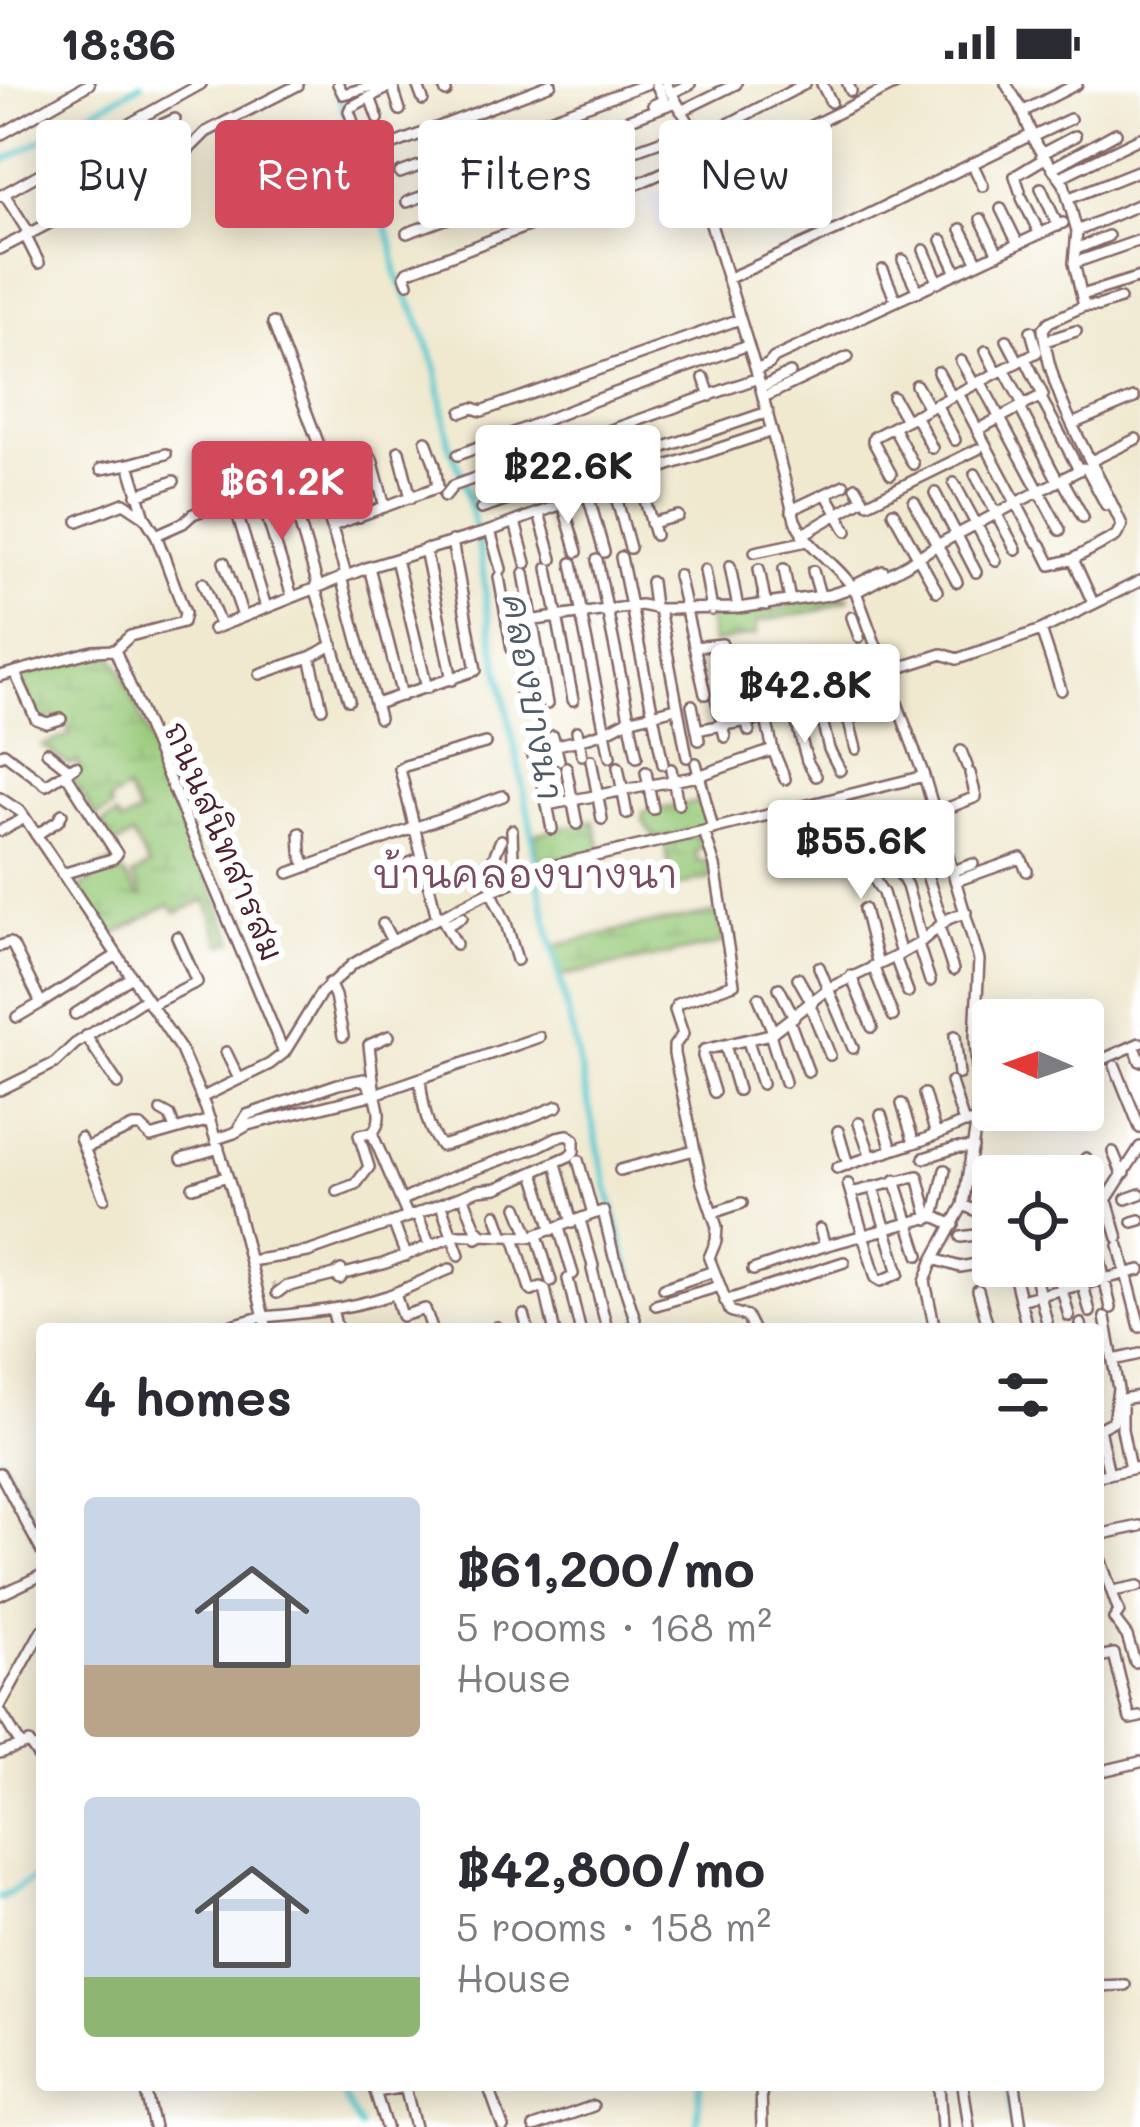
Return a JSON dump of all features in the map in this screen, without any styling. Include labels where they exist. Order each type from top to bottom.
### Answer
[{"type":"street","points":[[0,135],[89,84]]},
{"type":"street","points":[[39,263],[2,195],[201,84]]},
{"type":"street","points":[[338,84],[344,94],[391,85],[400,110]]},
{"type":"street","points":[[417,84],[423,100]]},
{"type":"street","points":[[394,144],[551,84]]},
{"type":"street","points":[[400,173],[646,84]]},
{"type":"street","points":[[557,117],[564,134],[571,137],[663,101],[656,84]]},
{"type":"street","points":[[674,98],[689,84]]},
{"type":"street","points":[[618,120],[674,98],[736,84]]},
{"type":"street","points":[[735,120],[805,84]]},
{"type":"street","points":[[822,84],[831,102]]},
{"type":"street","points":[[823,120],[896,84]]},
{"type":"street","points":[[1006,84],[1031,136],[1070,198],[1077,231],[1074,263],[1083,301]]},
{"type":"street","points":[[1022,112],[1077,84]]},
{"type":"street","points":[[0,249],[186,152],[206,132],[298,85]]},
{"type":"street","points":[[365,90],[378,118]]},
{"type":"street","points":[[353,120],[350,109],[365,90]]},
{"type":"street","points":[[149,112],[156,120]]},
{"type":"street","points":[[171,120],[175,118]]},
{"type":"street","points":[[727,279],[1070,119]]},
{"type":"street","points":[[1050,164],[1116,134]]},
{"type":"street","points":[[1050,164],[1075,136]]},
{"type":"street","points":[[1040,234],[1015,176],[1140,138]]},
{"type":"street","points":[[407,233],[659,141]]},
{"type":"street","points":[[972,163],[983,186]]},
{"type":"street","points":[[1070,198],[1140,170]]},
{"type":"street","points":[[408,283],[407,272],[659,172]]},
{"type":"street","points":[[758,379],[767,357],[774,358],[1061,225],[1041,188]]},
{"type":"street","points":[[1077,231],[1140,204]]},
{"type":"street","points":[[1001,209],[1018,244]]},
{"type":"street","points":[[981,219],[998,254]]},
{"type":"street","points":[[713,228],[768,412],[791,510],[805,538],[854,587],[870,678],[924,776],[976,943],[980,972],[975,1037],[960,1076]]},
{"type":"street","points":[[962,229],[978,263]]},
{"type":"street","points":[[1076,249],[1108,236]]},
{"type":"street","points":[[942,240],[957,273]]},
{"type":"street","points":[[1074,263],[1140,240]]},
{"type":"street","points":[[924,250],[938,282]]},
{"type":"street","points":[[904,260],[918,292]]},
{"type":"street","points":[[883,270],[896,301]]},
{"type":"street","points":[[938,372],[977,430],[1051,565],[1073,559],[1116,536],[1122,527],[1054,383],[1044,325],[1083,301],[1140,277]]},
{"type":"street","points":[[1083,301],[1098,306],[1120,299]]},
{"type":"street","points":[[462,412],[473,407],[482,411],[740,319]]},
{"type":"street","points":[[156,535],[193,514],[327,466],[273,323]]},
{"type":"street","points":[[891,473],[873,438],[1037,350],[1031,331]]},
{"type":"street","points":[[1045,341],[1076,331]]},
{"type":"street","points":[[977,430],[1041,398],[1043,392],[1007,340]]},
{"type":"street","points":[[458,455],[593,401],[749,347]]},
{"type":"street","points":[[986,350],[1083,517]]},
{"type":"street","points":[[454,488],[758,379],[848,357]]},
{"type":"street","points":[[961,361],[1000,419],[1060,530]]},
{"type":"street","points":[[758,379],[790,374]]},
{"type":"street","points":[[704,378],[710,396]]},
{"type":"street","points":[[916,385],[955,440]]},
{"type":"street","points":[[893,397],[932,448]]},
{"type":"street","points":[[1041,398],[1079,470]]},
{"type":"street","points":[[1072,424],[1134,398]]},
{"type":"street","points":[[481,509],[645,459],[768,412]]},
{"type":"street","points":[[893,427],[913,464]]},
{"type":"street","points":[[203,583],[216,627],[369,567],[490,531],[638,476],[773,434]]},
{"type":"street","points":[[1091,461],[1136,439]]},
{"type":"street","points":[[332,526],[439,485],[426,440]]},
{"type":"street","points":[[755,552],[805,538],[837,514],[978,449]]},
{"type":"street","points":[[399,451],[412,498]]},
{"type":"street","points":[[101,469],[166,454]]},
{"type":"street","points":[[372,458],[385,507]]},
{"type":"street","points":[[0,676],[93,651],[115,650],[130,635],[185,621],[129,464]]},
{"type":"street","points":[[345,467],[359,517]]},
{"type":"street","points":[[507,624],[631,606],[738,608],[854,587],[1079,470],[1087,469],[1106,505]]},
{"type":"street","points":[[975,474],[1016,550]]},
{"type":"street","points":[[638,476],[655,535]]},
{"type":"street","points":[[317,478],[380,718]]},
{"type":"street","points":[[137,495],[174,482]]},
{"type":"street","points":[[954,483],[996,561]]},
{"type":"street","points":[[613,486],[651,713],[678,804]]},
{"type":"street","points":[[791,510],[850,486],[866,501],[874,518]]},
{"type":"street","points":[[289,488],[349,700]]},
{"type":"street","points":[[935,493],[976,572]]},
{"type":"street","points":[[588,495],[637,757]]},
{"type":"street","points":[[828,497],[847,531]]},
{"type":"street","points":[[261,498],[292,596]]},
{"type":"street","points":[[78,521],[124,502],[145,517]]},
{"type":"street","points":[[914,502],[957,582]]},
{"type":"street","points":[[563,504],[610,757]]},
{"type":"street","points":[[235,507],[266,607]]},
{"type":"street","points":[[893,512],[914,558],[937,591]]},
{"type":"street","points":[[539,513],[573,700]]},
{"type":"street","points":[[651,523],[678,515]]},
{"type":"street","points":[[515,522],[547,704]]},
{"type":"street","points":[[490,531],[512,649]]},
{"type":"street","points":[[376,704],[474,672],[452,541]]},
{"type":"street","points":[[425,549],[452,680]]},
{"type":"street","points":[[396,559],[427,688]]},
{"type":"street","points":[[1073,559],[1093,603]]},
{"type":"street","points":[[224,562],[244,616]]},
{"type":"street","points":[[730,566],[738,608]]},
{"type":"street","points":[[369,567],[402,696]]},
{"type":"street","points":[[759,568],[766,605]]},
{"type":"street","points":[[784,569],[790,601]]},
{"type":"street","points":[[705,570],[712,610]]},
{"type":"street","points":[[813,571],[822,594]]},
{"type":"street","points":[[678,575],[694,647],[725,737]]},
{"type":"street","points":[[692,705],[698,735],[722,724],[748,725],[770,719],[942,654],[957,659],[1041,630],[1140,581]]},
{"type":"street","points":[[652,582],[676,708],[698,776],[734,981],[732,986],[675,1006],[683,1034],[673,1049],[717,1234],[709,1258],[730,1311],[747,1317],[750,1323]]},
{"type":"street","points":[[852,617],[862,630]]},
{"type":"street","points":[[1041,630],[1061,690]]},
{"type":"street","points":[[694,647],[722,644],[748,725]]},
{"type":"street","points":[[260,674],[333,645]]},
{"type":"street","name":"ถนนสนิทสารสม","points":[[115,650],[284,1053]]},
{"type":"street","points":[[310,657],[322,709]]},
{"type":"street","points":[[15,673],[38,721],[62,719]]},
{"type":"street","points":[[816,677],[829,749],[840,770]]},
{"type":"street","points":[[792,684],[804,751],[816,776]]},
{"type":"street","points":[[522,706],[523,689],[544,685]]},
{"type":"street","points":[[767,692],[773,750],[785,779]]},
{"type":"street","points":[[842,694],[856,748]]},
{"type":"street","points":[[552,829],[529,746],[604,732],[628,720],[676,708]]},
{"type":"street","points":[[578,735],[602,819]]},
{"type":"street","points":[[554,741],[577,824]]},
{"type":"street","points":[[456,944],[441,920],[400,773],[401,767],[485,743]]},
{"type":"street","points":[[547,805],[648,785],[669,771],[698,776],[773,750]]},
{"type":"street","points":[[1,751],[46,785],[71,770]]},
{"type":"street","points":[[47,752],[71,770],[117,856],[62,874]]},
{"type":"street","points":[[930,981],[908,886],[882,831],[936,817],[976,797],[961,752]]},
{"type":"street","points":[[619,767],[627,814]]},
{"type":"street","points":[[646,772],[653,809]]},
{"type":"street","points":[[201,1098],[284,1053],[329,983],[353,964],[491,890],[531,873],[924,776]]},
{"type":"street","points":[[289,873],[503,796]]},
{"type":"street","points":[[0,798],[21,812],[181,1050],[210,1120],[265,1320],[332,1310],[395,1292],[450,1269]]},
{"type":"street","points":[[36,835],[62,814]]},
{"type":"street","points":[[0,831],[25,818]]},
{"type":"street","points":[[512,830],[513,860],[531,873]]},
{"type":"street","points":[[300,833],[306,867]]},
{"type":"street","points":[[848,838],[883,893],[908,992]]},
{"type":"street","points":[[501,840],[492,862],[504,885]]},
{"type":"street","points":[[912,843],[927,874],[952,970]]},
{"type":"street","points":[[388,872],[422,857]]},
{"type":"street","points":[[954,876],[1021,857],[1027,871]]},
{"type":"street","points":[[954,876],[973,864]]},
{"type":"street","points":[[1000,865],[1006,882]]},
{"type":"street","points":[[491,890],[511,921],[517,960]]},
{"type":"street","points":[[864,909],[892,1016]]},
{"type":"street","points":[[714,1092],[703,1052],[771,1033],[829,988],[898,956],[948,919],[967,915]]},
{"type":"street","points":[[441,920],[462,917]]},
{"type":"street","points":[[383,925],[392,941]]},
{"type":"street","points":[[0,1090],[44,1069],[86,1036],[196,982],[177,938]]},
{"type":"street","points":[[0,946],[14,946],[40,1003]]},
{"type":"street","points":[[17,1017],[117,955]]},
{"type":"street","points":[[819,967],[853,1048]]},
{"type":"street","points":[[851,976],[872,1027]]},
{"type":"street","points":[[74,1013],[132,977]]},
{"type":"street","points":[[798,978],[830,1054]]},
{"type":"street","points":[[329,983],[343,1036]]},
{"type":"street","points":[[779,988],[808,1071]]},
{"type":"street","points":[[758,998],[785,1082]]},
{"type":"street","points":[[86,1036],[118,1084]]},
{"type":"street","points":[[373,1093],[368,1045],[389,1036]]},
{"type":"street","points":[[934,1323],[926,1292],[928,1271],[961,1208],[973,1148],[955,1036]]},
{"type":"street","points":[[182,1160],[239,1129],[420,1080],[539,1037]]},
{"type":"street","points":[[748,1041],[761,1084]]},
{"type":"street","points":[[725,1046],[737,1090]]},
{"type":"street","points":[[226,1052],[238,1079]]},
{"type":"street","points":[[1104,1062],[1139,1052]]},
{"type":"street","points":[[1115,1066],[1140,1128]]},
{"type":"street","points":[[960,1076],[972,1083]]},
{"type":"street","points":[[239,1129],[248,1115],[362,1078],[380,1112],[372,1133]]},
{"type":"street","points":[[420,1080],[425,1113],[441,1146],[558,1106]]},
{"type":"street","points":[[924,1094],[936,1135]]},
{"type":"street","points":[[902,1104],[914,1143]]},
{"type":"street","points":[[380,1112],[396,1109]]},
{"type":"street","points":[[161,1111],[170,1116],[175,1130]]},
{"type":"street","points":[[969,1124],[972,1111]]},
{"type":"street","points":[[880,1115],[892,1150]]},
{"type":"street","points":[[104,1198],[82,1143],[133,1127],[143,1128],[150,1137],[210,1120]]},
{"type":"street","points":[[859,1123],[871,1157]]},
{"type":"street","points":[[838,1131],[843,1166],[969,1124]]},
{"type":"street","points":[[372,1133],[430,1246]]},
{"type":"street","points":[[370,1164],[359,1135],[372,1133]]},
{"type":"street","points":[[250,1261],[308,1252],[414,1218],[572,1154],[574,1139],[557,1137],[403,1200]]},
{"type":"street","points":[[1106,1200],[1140,1147]]},
{"type":"street","points":[[924,1158],[973,1148]]},
{"type":"street","points":[[620,1170],[694,1150]]},
{"type":"street","points":[[1113,1152],[1121,1171],[1140,1169]]},
{"type":"street","points":[[337,1191],[356,1184],[370,1164],[383,1160]]},
{"type":"street","points":[[578,1160],[593,1214]]},
{"type":"street","points":[[557,1167],[593,1268],[607,1323]]},
{"type":"street","points":[[932,1219],[945,1170]]},
{"type":"street","points":[[193,1187],[227,1175]]},
{"type":"street","points":[[535,1176],[571,1277],[579,1323]]},
{"type":"street","points":[[873,1187],[899,1273],[876,1278],[849,1189],[918,1176],[932,1219]]},
{"type":"street","points":[[895,1180],[919,1255]]},
{"type":"street","points":[[1126,1198],[1140,1194]]},
{"type":"street","points":[[1104,1196],[1140,1329],[1124,1335]]},
{"type":"street","points":[[712,1213],[742,1203]]},
{"type":"street","points":[[518,1207],[551,1281]]},
{"type":"street","points":[[961,1208],[972,1211]]},
{"type":"street","points":[[478,1234],[468,1209],[491,1211],[509,1236],[531,1290],[545,1289],[553,1323]]},
{"type":"street","points":[[443,1211],[460,1255]]},
{"type":"street","points":[[258,1294],[406,1256],[453,1237],[534,1236],[603,1211],[635,1323]]},
{"type":"street","points":[[759,1263],[932,1219],[952,1228]]},
{"type":"street","points":[[833,1225],[838,1242]]},
{"type":"street","points":[[395,1227],[406,1256]]},
{"type":"street","points":[[820,1228],[826,1246]]},
{"type":"street","points":[[962,1238],[972,1236]]},
{"type":"street","points":[[800,1238],[805,1252]]},
{"type":"street","points":[[780,1244],[785,1259]]},
{"type":"street","points":[[935,1256],[972,1260]]},
{"type":"street","points":[[725,1301],[844,1262]]},
{"type":"street","points":[[1105,1279],[1140,1270]]},
{"type":"street","points":[[664,1288],[714,1271]]},
{"type":"street","points":[[1104,1276],[1108,1312],[1104,1347],[1113,1360],[1118,1389],[1113,1421],[1104,1427]]},
{"type":"street","points":[[656,1305],[720,1286]]},
{"type":"street","points":[[1019,1287],[1026,1323]]},
{"type":"street","points":[[1037,1287],[1047,1322]]},
{"type":"street","points":[[1022,1299],[1070,1287]]},
{"type":"street","points":[[1084,1287],[1090,1312]]},
{"type":"street","points":[[1062,1289],[1069,1316]]},
{"type":"street","points":[[978,1290],[987,1323]]},
{"type":"street","points":[[395,1292],[402,1322],[425,1309],[430,1323]]},
{"type":"street","points":[[332,1310],[335,1323]]},
{"type":"street","points":[[524,1315],[526,1323]]},
{"type":"street","points":[[1113,1360],[1139,1358]]},
{"type":"street","points":[[1104,1475],[1135,1468],[1124,1440],[1122,1399],[1140,1396]]},
{"type":"street","points":[[0,1474],[36,1541]]},
{"type":"street","points":[[1104,1534],[1140,1526]]},
{"type":"street","points":[[0,1594],[36,1578]]},
{"type":"street","points":[[1104,1621],[1119,1612],[1106,1591],[1138,1586]]},
{"type":"street","points":[[1114,1619],[1127,1636],[1135,1662]]},
{"type":"street","points":[[21,1745],[0,1709],[36,1640]]},
{"type":"street","points":[[1104,1656],[1114,1654],[1130,1719],[1140,1717]]},
{"type":"street","points":[[0,1753],[25,1743],[36,1752]]},
{"type":"street","points":[[1104,1771],[1140,1762]]},
{"type":"street","points":[[1104,1986],[1125,1985]]},
{"type":"street","points":[[145,2091],[154,2127]]},
{"type":"street","points":[[376,2091],[386,2127]]},
{"type":"street","points":[[406,2091],[415,2127]]},
{"type":"street","points":[[490,2091],[502,2127]]},
{"type":"street","points":[[761,2091],[762,2127]]},
{"type":"street","points":[[939,2091],[942,2127]]},
{"type":"street","points":[[964,2091],[969,2127]]},
{"type":"street","points":[[1017,2091],[1021,2127]]},
{"type":"street","points":[[534,2127],[593,2106]]},
{"type":"shaded area","points":[[659,193],[659,228],[674,228],[659,235],[650,196]]},
{"type":"green space","points":[[848,596],[821,610],[757,622],[756,635],[712,643],[708,617]]},
{"type":"green space","points":[[110,655],[118,663],[234,941],[222,945],[206,900],[176,913],[169,905],[112,936],[79,888],[92,881],[86,872],[115,862],[142,894],[132,876],[149,866],[132,836],[114,846],[101,824],[116,816],[121,823],[139,814],[127,790],[109,801],[112,808],[96,817],[69,774],[80,768],[78,762],[69,765],[42,746],[71,734],[61,717],[39,719],[19,677]]},
{"type":"green space","points":[[703,801],[710,826],[655,839],[643,821],[643,812]]},
{"type":"green space","points":[[594,821],[599,852],[539,866],[535,834]]},
{"type":"green space","points":[[697,835],[698,862],[711,860],[713,878],[673,887],[664,842]]},
{"type":"green space","points":[[719,912],[724,942],[561,976],[554,946]]},
{"type":"waterway","points":[[0,163],[141,84]]},
{"type":"waterway","name":"คลองบางนา","points":[[335,87],[392,244],[397,276],[436,368],[450,449],[474,525],[539,886],[602,1164],[647,1323]]},
{"type":"waterway","points":[[0,1459],[36,1528]]},
{"type":"waterway","points":[[0,1898],[36,1877]]},
{"type":"waterway","points":[[340,2091],[360,2127]]},
{"type":"waterway","name":"คลองบางนา","points":[[697,2127],[700,2091]]},
{"type":"waterway","points":[[1009,2091],[1013,2127]]},
{"type":"tunnel","points":[[861,684],[868,683]]},
{"type":"tunnel","points":[[272,1287],[276,1286]]},
{"type":"district","name":"บ้านคลองบางนา","points":[[525,874]]}]
